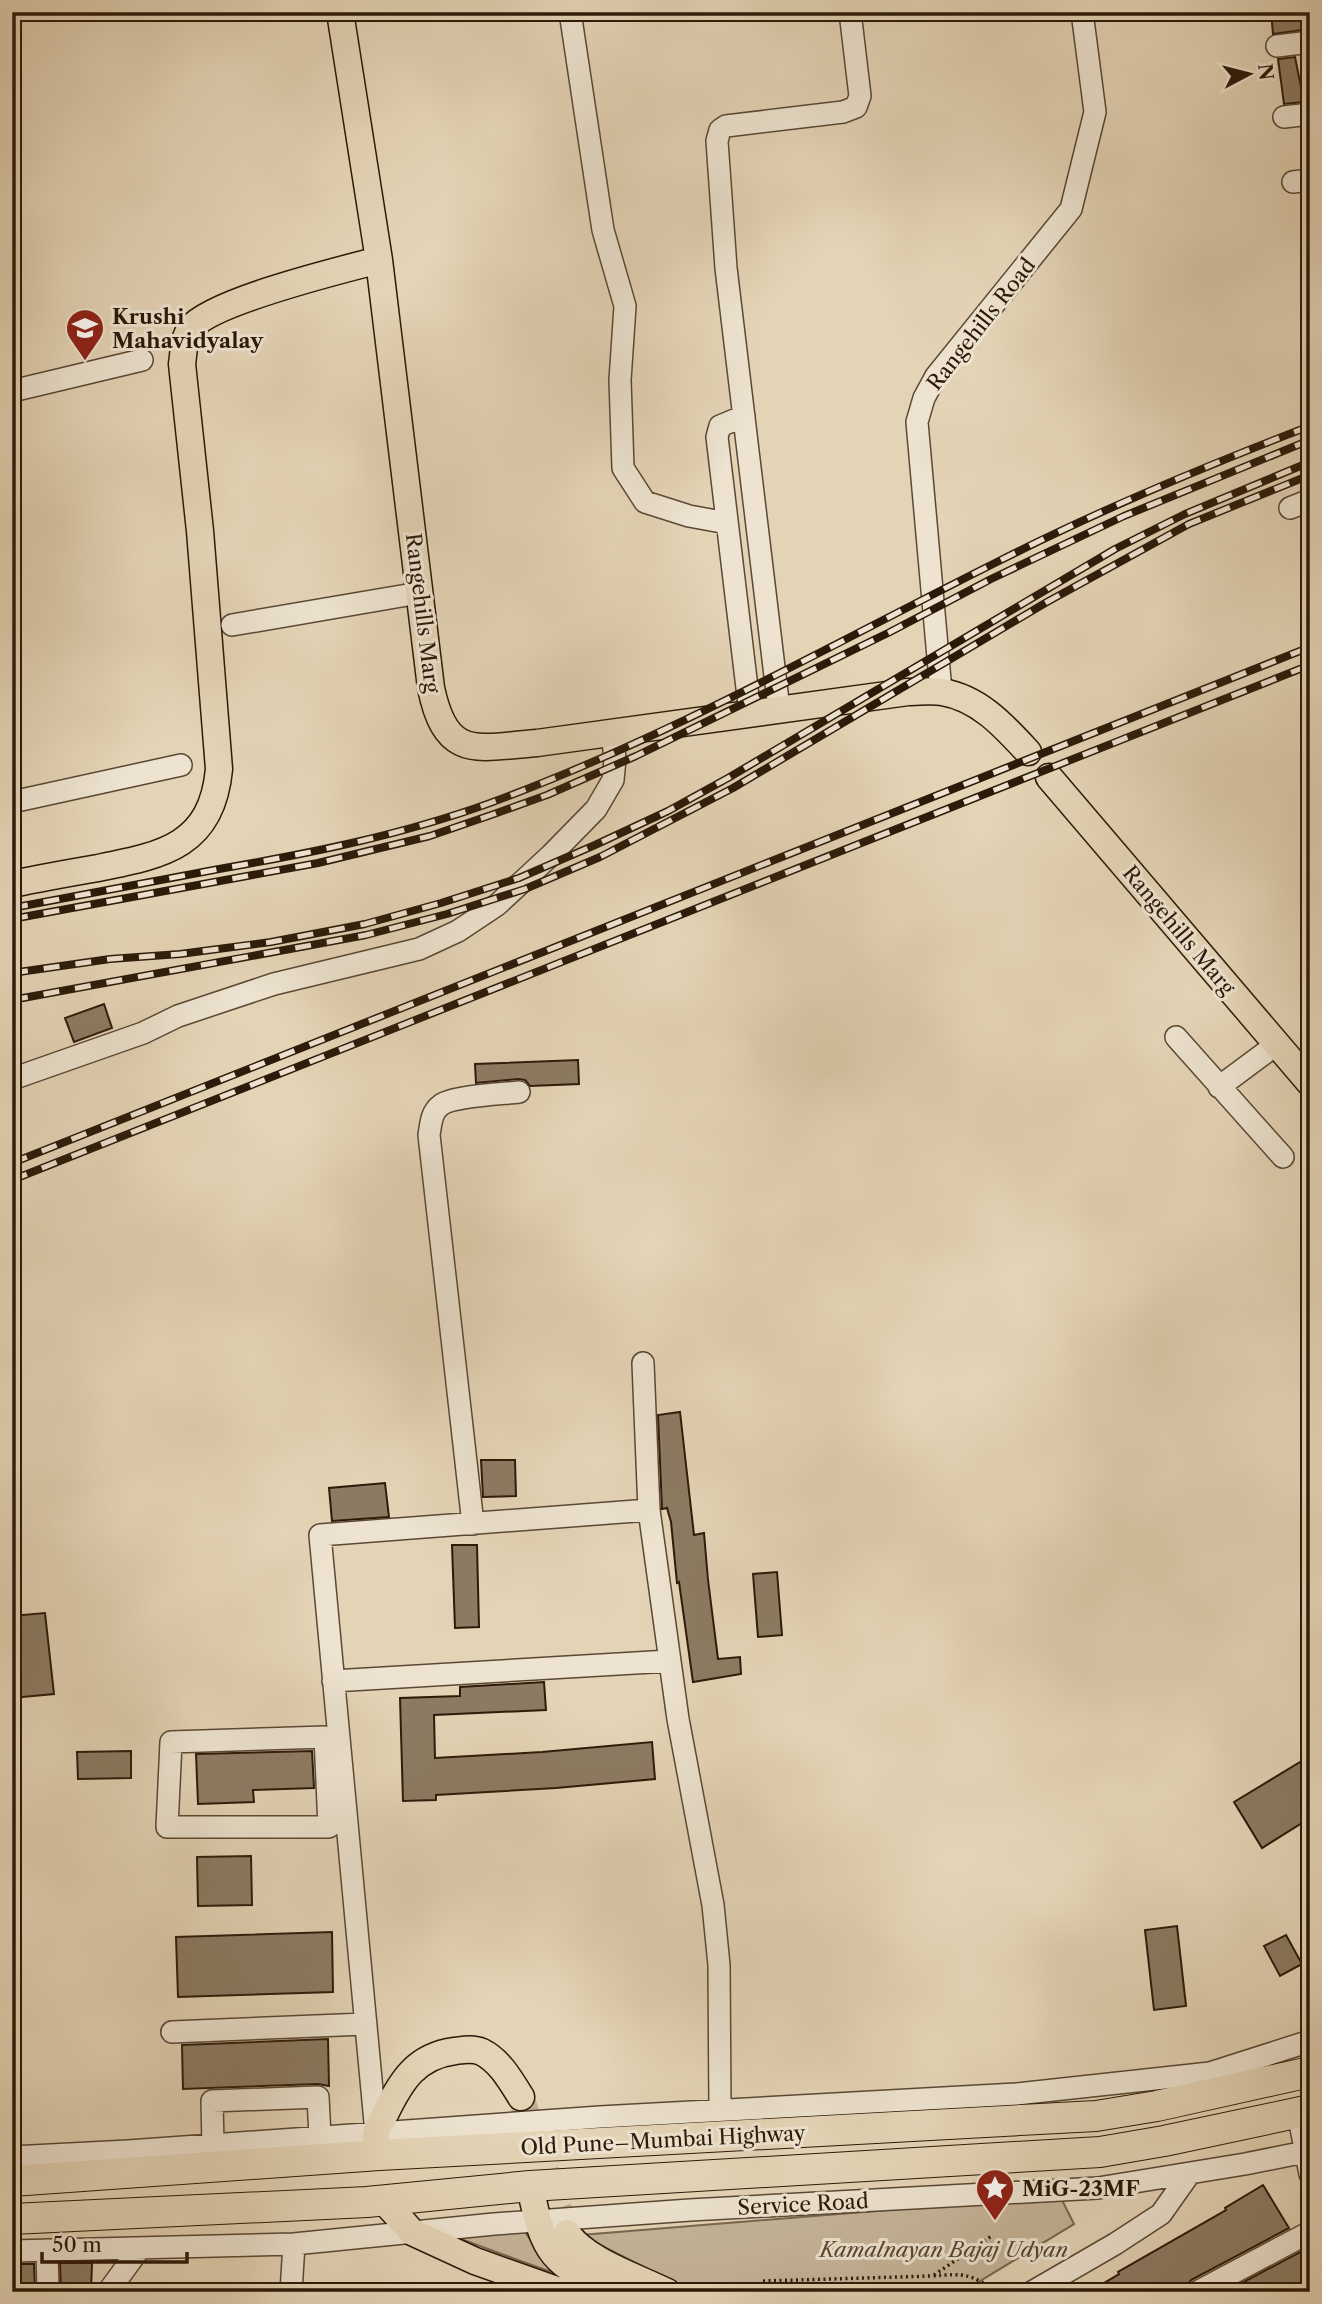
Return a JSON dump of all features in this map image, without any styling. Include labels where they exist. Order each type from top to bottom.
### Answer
[{"type":"highway","name":"Old Pune–Mumbai Highway","points":[[12,2182],[378,2144],[1096,2116],[1170,2103],[1310,2072]]},
{"type":"highway","name":"Old Pune–Mumbai Highway","points":[[12,2219],[384,2201],[530,2186],[1100,2152],[1304,2112]]},
{"type":"main road","name":"Rangehills Marg","points":[[340,12],[379,260],[419,593],[436,710],[446,732],[462,743],[484,747],[537,743],[908,692],[941,691],[971,701],[1000,722],[1028,752]]},
{"type":"main road","points":[[12,884],[149,858],[174,847],[193,832],[207,814],[217,794],[219,769],[200,531],[183,364],[185,343],[190,329],[203,317],[219,309],[315,277],[379,260]]},
{"type":"main road","name":"Rangehills Marg","points":[[1049,777],[1276,1044],[1307,1074]]},
{"type":"main road","points":[[378,2144],[397,2090],[414,2067],[444,2052],[466,2049],[481,2052],[498,2064],[521,2097]]},
{"type":"main road","points":[[530,2186],[537,2222],[556,2258],[577,2274],[615,2292]]},
{"type":"main road","points":[[384,2201],[412,2232],[475,2261],[562,2292]]},
{"type":"main road","points":[[567,2233],[574,2243],[592,2256],[667,2292]]},
{"type":"street","points":[[570,12],[603,230],[625,306],[620,380],[623,468],[645,502],[689,516],[727,523]]},
{"type":"street","points":[[779,709],[726,268],[718,141],[720,130],[726,126],[843,112],[856,107],[860,96],[850,12]]},
{"type":"street","name":"Rangehills Road","points":[[941,691],[917,422],[924,398],[936,376],[1071,209],[1095,112],[1082,12]]},
{"type":"street","points":[[1277,46],[1310,42]]},
{"type":"street","points":[[1284,117],[1310,114]]},
{"type":"street","points":[[12,391],[142,360]]},
{"type":"street","points":[[744,416],[724,423],[718,430],[750,713]]},
{"type":"street","points":[[232,625],[419,593]]},
{"type":"street","points":[[12,1079],[143,1033],[178,1016],[274,984],[419,949],[458,931],[497,905],[596,809],[612,780],[615,759],[612,732]]},
{"type":"street","points":[[12,802],[181,765]]},
{"type":"street","points":[[1176,1037],[1283,1157]]},
{"type":"street","points":[[1219,1087],[1276,1044]]},
{"type":"street","points":[[473,1524],[429,1135],[432,1116],[442,1104],[519,1092]]},
{"type":"street","points":[[643,1363],[649,1510],[678,1719],[713,1905],[719,1965],[720,2110]]},
{"type":"street","points":[[332,1737],[171,1742],[167,1827],[330,1827],[332,1737],[333,1681],[320,1535],[649,1510]]},
{"type":"street","points":[[333,1681],[669,1661]]},
{"type":"street","points":[[332,1737],[378,2144]]},
{"type":"street","points":[[172,2032],[365,2024]]},
{"type":"street","points":[[12,2157],[320,2137],[378,2144],[720,2110],[1016,2094],[1210,2073],[1310,2041]]},
{"type":"street","points":[[213,2145],[212,2101],[318,2097],[320,2137]]},
{"type":"street","points":[[1304,2112],[1308,2159]]},
{"type":"street","name":"Service Road","points":[[12,2251],[332,2242],[412,2232],[690,2210],[1098,2188],[1190,2173],[1308,2159]]},
{"type":"street","points":[[1032,2292],[1161,2214],[1190,2173]]},
{"type":"street","points":[[1197,2292],[1310,2232]]},
{"type":"street","points":[[291,2292],[294,2244]]},
{"type":"street","points":[[108,2292],[140,2248]]},
{"type":"street","points":[[47,2250],[48,2292]]},
{"type":"path","points":[[932,2276],[993,2235]]},
{"type":"path","points":[[763,2281],[960,2273],[974,2276],[998,2292]]},
{"type":"green space","name":"Kamalnayan Bajaj Udyan","points":[[1060,2196],[1074,2224],[962,2292],[692,2292],[581,2235]]},
{"type":"green space","points":[[524,2230],[551,2272],[450,2235]]},
{"type":"building","points":[[1271,12],[1310,12],[1310,29],[1273,34]]},
{"type":"building","points":[[1295,57],[1304,102],[1284,104],[1278,59]]},
{"type":"building","points":[[104,1004],[112,1028],[74,1042],[65,1018]]},
{"type":"building","points":[[578,1060],[579,1084],[530,1086],[525,1080],[518,1079],[476,1083],[475,1064]]},
{"type":"building","points":[[680,1412],[694,1535],[704,1533],[718,1659],[740,1657],[741,1674],[693,1682],[679,1582],[677,1583],[671,1522],[667,1508],[662,1509],[658,1415]]},
{"type":"building","points":[[481,1460],[515,1460],[516,1496],[483,1497]]},
{"type":"building","points":[[385,1483],[389,1517],[332,1521],[329,1488]]},
{"type":"building","points":[[452,1545],[477,1545],[479,1627],[455,1628]]},
{"type":"building","points":[[777,1572],[782,1635],[758,1637],[753,1574]]},
{"type":"building","points":[[45,1613],[54,1694],[12,1698],[12,1616]]},
{"type":"building","points":[[544,1682],[546,1710],[434,1715],[435,1758],[652,1742],[655,1779],[436,1795],[436,1800],[403,1801],[400,1698],[460,1696],[460,1687]]},
{"type":"building","points":[[131,1751],[131,1778],[78,1779],[77,1752]]},
{"type":"building","points":[[312,1751],[314,1788],[253,1790],[254,1802],[198,1804],[196,1754]]},
{"type":"building","points":[[1310,1756],[1310,1818],[1262,1848],[1234,1802]]},
{"type":"building","points":[[251,1856],[252,1905],[198,1906],[197,1857]]},
{"type":"building","points":[[1177,1926],[1186,2006],[1154,2010],[1145,1930]]},
{"type":"building","points":[[332,1932],[333,1992],[178,1997],[176,1937]]},
{"type":"building","points":[[1286,1935],[1302,1964],[1280,1976],[1264,1946]]},
{"type":"building","points":[[328,2039],[329,2086],[318,2084],[183,2089],[182,2045]]},
{"type":"building","points":[[1263,2185],[1289,2228],[1191,2280],[1182,2292],[1089,2292],[1119,2274],[1118,2272],[1226,2210],[1225,2208]]},
{"type":"building","points":[[1302,2251],[1310,2264],[1310,2292],[1225,2292]]},
{"type":"building","points":[[60,2263],[92,2263],[91,2292],[61,2292]]},
{"type":"building","points":[[12,2264],[34,2264],[35,2292],[12,2292]]},
{"type":"tunnel","points":[[521,2097],[567,2233]]},
{"type":"railway","points":[[12,908],[322,850],[423,825],[490,803],[555,778],[683,721],[1072,525],[1310,426]]},
{"type":"railway","points":[[12,919],[318,863],[430,836],[547,795],[636,756],[890,632],[991,579],[1124,516],[1310,440]]},
{"type":"railway","points":[[12,973],[110,959],[180,954],[271,942],[365,924],[519,878],[668,811],[728,778],[1115,549],[1185,514],[1310,462]]},
{"type":"railway","points":[[12,1000],[366,935],[447,914],[525,889],[600,857],[733,788],[1047,602],[1189,524],[1310,475]]},
{"type":"railway","points":[[12,1163],[1310,647]]},
{"type":"railway","points":[[12,1180],[1310,665]]},
{"type":"place","name":"Krushi Mahavidyalay","points":[[85,362]]},
{"type":"place","name":"MiG-23MF","points":[[995,2222]]}]
